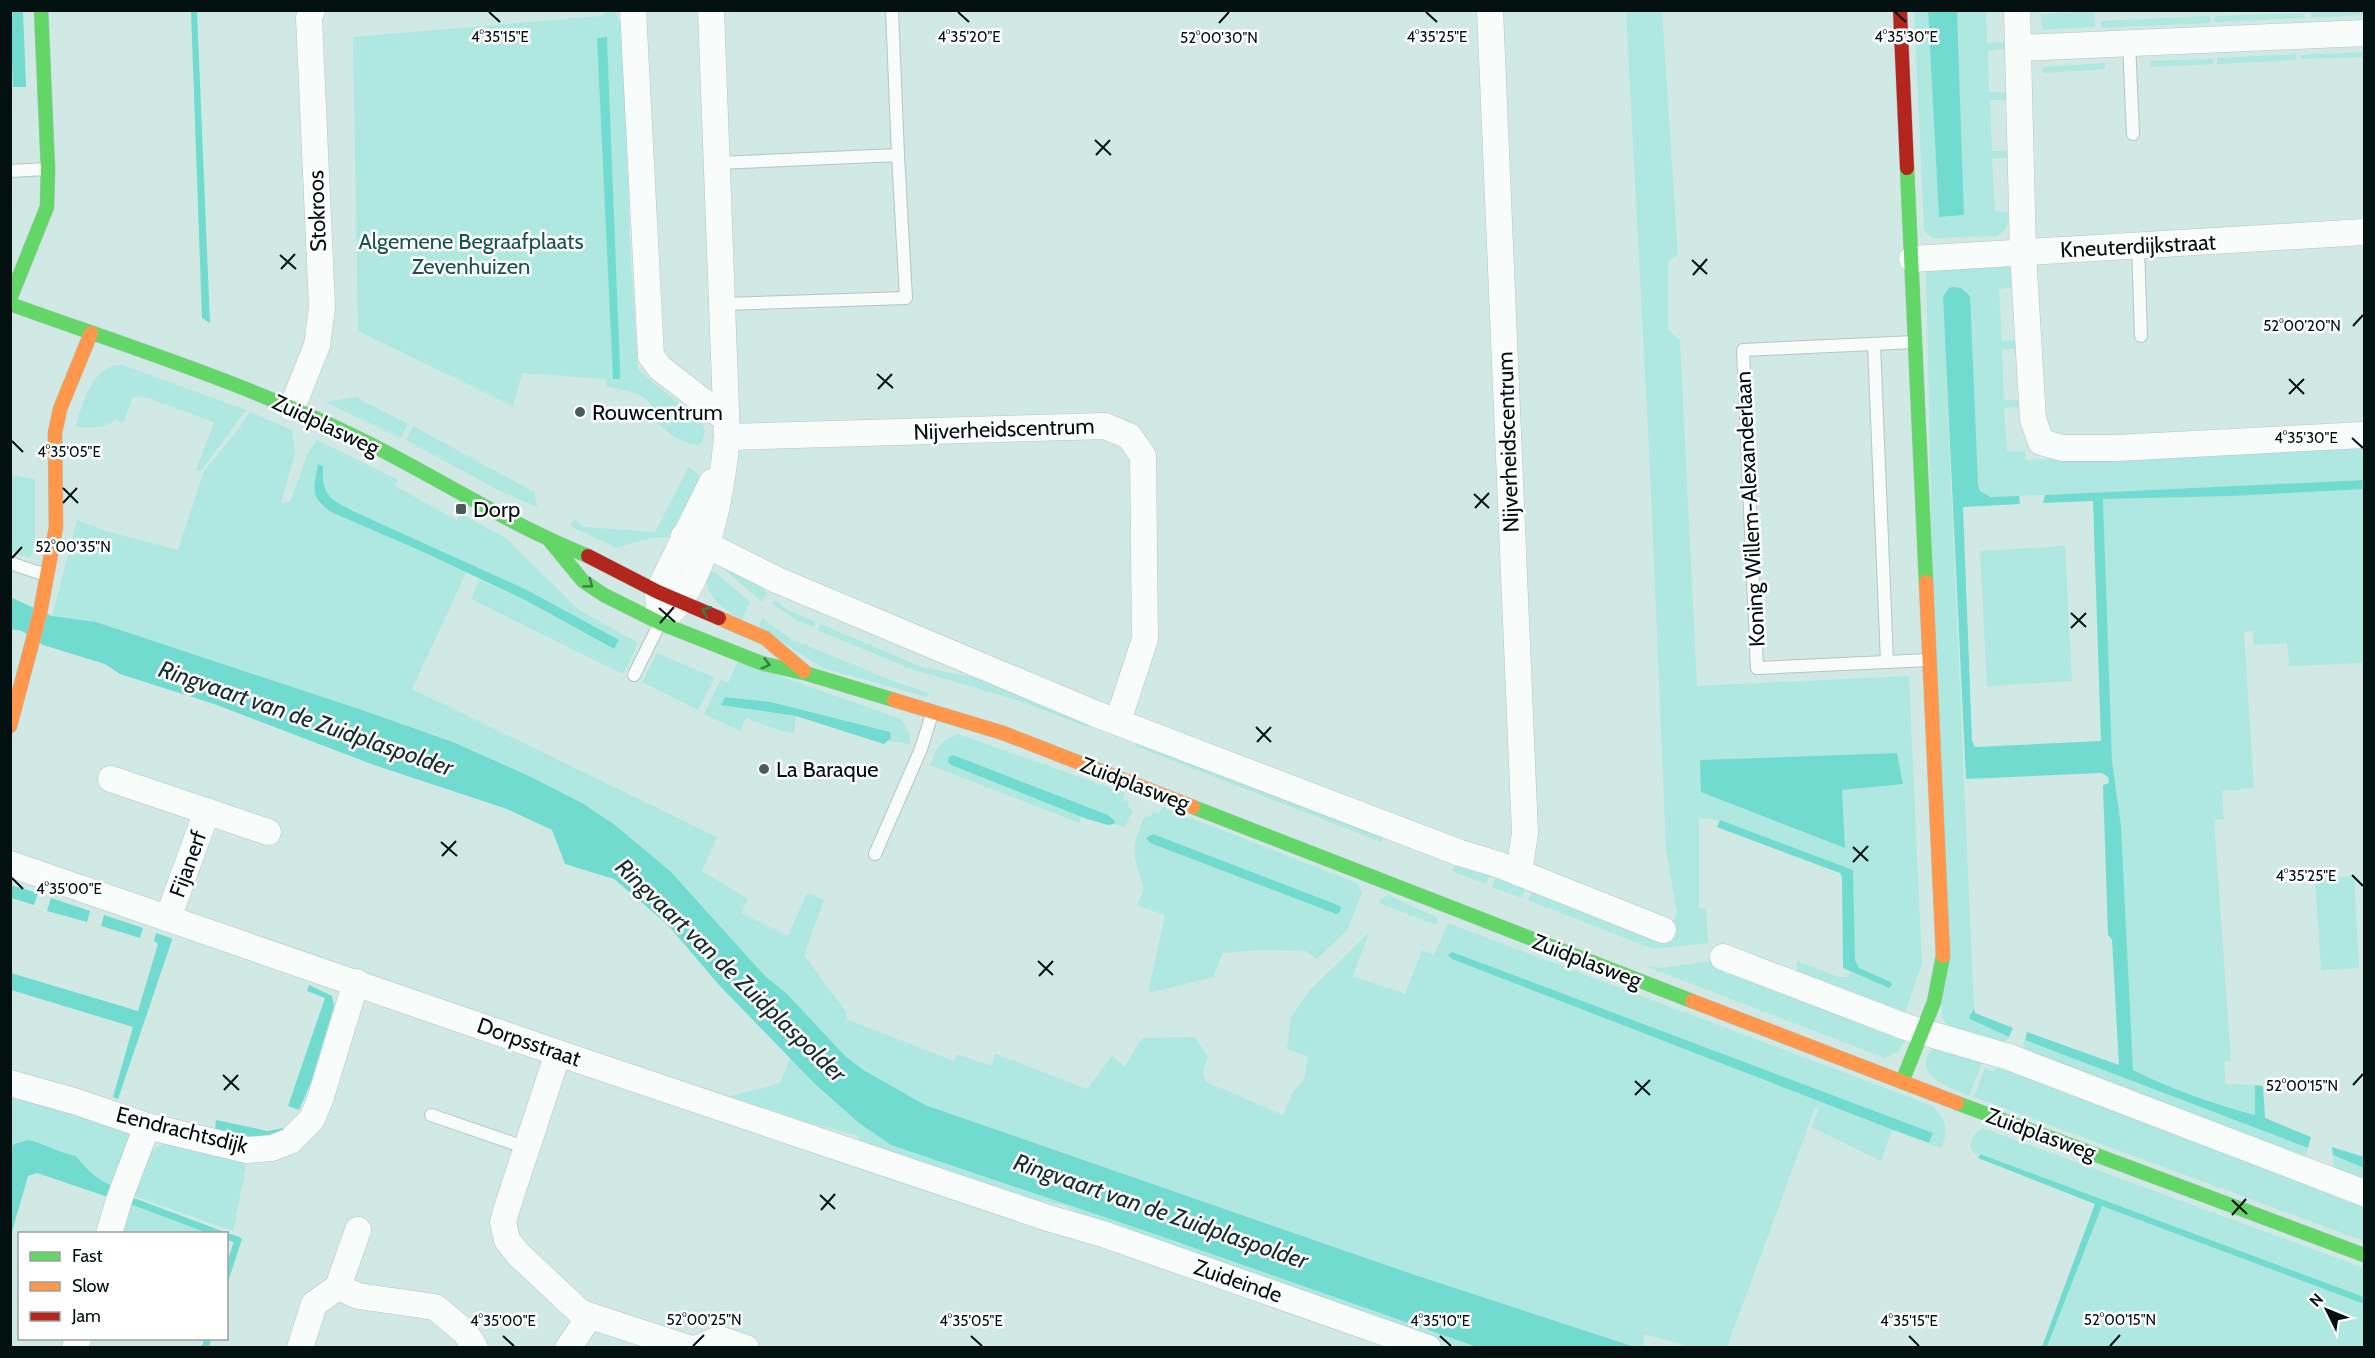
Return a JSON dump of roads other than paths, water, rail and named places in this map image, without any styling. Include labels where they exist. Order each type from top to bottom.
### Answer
[{"type":"main road","points":[[10,299],[47,207],[48,169],[41,10]]},
{"type":"main road","points":[[1899,10],[1943,965],[1923,1031],[1902,1082]]},
{"type":"main road","name":"Zuidplasweg","points":[[10,304],[252,390],[366,442],[550,541],[589,557],[658,592],[765,638],[808,674]]},
{"type":"main road","points":[[10,726],[40,614],[56,527],[55,433],[60,409],[91,333]]},
{"type":"main road","name":"Zuidplasweg","points":[[550,541],[583,581],[604,595],[660,623],[760,663],[808,674],[1003,733],[1902,1082],[2364,1255]]},
{"type":"street","name":"Stokroos","points":[[292,408],[317,345],[321,307],[309,18],[312,10]]},
{"type":"street","points":[[633,10],[651,356],[726,439]]},
{"type":"street","points":[[660,623],[658,592],[696,541],[720,495],[726,439],[711,10]]},
{"type":"street","name":"Nijverheidscentrum","points":[[1490,10],[1525,833],[1519,873]]},
{"type":"street","points":[[2017,10],[2023,253],[2033,419],[2041,442],[2062,448],[2117,448],[2364,435]]},
{"type":"street","points":[[2019,48],[2364,33]]},
{"type":"street","name":"Kneuterdijkstraat","points":[[1912,259],[2364,232]]},
{"type":"street","name":"Nijverheidscentrum","points":[[726,439],[1105,426],[1129,436],[1143,456],[1144,639],[1118,722]]},
{"type":"street","points":[[660,623],[681,601],[696,541]]},
{"type":"street","points":[[696,541],[777,580],[1118,722],[1519,873],[1663,930]]},
{"type":"street","name":"Fijanerf","points":[[111,779],[268,832]]},
{"type":"street","name":"Fijanerf","points":[[168,918],[207,811]]},
{"type":"street","name":"Dorpsstraat","points":[[10,864],[558,1053],[1048,1218]]},
{"type":"street","points":[[1723,957],[1923,1031],[2009,1057],[2364,1192]]},
{"type":"street","name":"Eendrachtsdijk","points":[[10,1083],[77,1102],[147,1126],[247,1150],[272,1148],[290,1141],[312,1119],[320,1100],[356,982]]},
{"type":"street","points":[[558,1053],[505,1215],[504,1233],[518,1254],[581,1313],[689,1347]]},
{"type":"street","points":[[109,1232],[147,1126]]},
{"type":"street","name":"Zuideinde","points":[[1048,1218],[1103,1234],[1428,1347]]},
{"type":"street","points":[[300,1347],[314,1304],[338,1287],[358,1230]]},
{"type":"street","points":[[338,1287],[358,1296],[435,1307],[465,1332],[475,1347]]},
{"type":"street","points":[[568,1347],[590,1316]]},
{"type":"street","points":[[698,1347],[719,1339],[746,1347]]},
{"type":"lane","points":[[723,304],[906,298],[892,10]]},
{"type":"lane","points":[[2128,42],[2133,134]]},
{"type":"lane","points":[[717,164],[898,155]]},
{"type":"lane","points":[[10,171],[48,169]]},
{"type":"lane","points":[[2138,246],[2141,336]]},
{"type":"lane","name":"Koning Willem-Alexanderlaan","points":[[1916,342],[1743,350],[1746,433],[1757,668],[1930,660]]},
{"type":"lane","points":[[1874,344],[1887,662]]},
{"type":"lane","points":[[10,563],[47,575]]},
{"type":"lane","points":[[634,675],[660,623]]},
{"type":"lane","points":[[875,854],[921,749],[933,712]]},
{"type":"lane","points":[[431,1115],[527,1148]]},
{"type":"water","points":[[10,11],[23,11],[26,87],[13,87]]},
{"type":"water","points":[[191,11],[197,11],[210,323],[202,318]]},
{"type":"water","points":[[1928,11],[1957,11],[1964,215],[1939,217]]},
{"type":"water","points":[[607,37],[620,379],[613,379],[597,38]]},
{"type":"water","points":[[1949,288],[1961,288],[1970,296],[1980,491],[1991,497],[2019,496],[2020,504],[1963,507],[1972,740],[1975,747],[2101,741],[2093,501],[2043,503],[2045,495],[2364,480],[2364,489],[2234,496],[2103,499],[2112,761],[2121,826],[2133,1070],[2193,1096],[2255,1115],[2255,1085],[2263,1086],[2265,1118],[2311,1137],[2308,1148],[2025,1040],[2027,1032],[2119,1065],[2112,940],[2108,935],[2103,785],[2109,783],[2108,777],[2102,773],[1966,779],[1943,297]]},
{"type":"water","points":[[318,464],[323,466],[326,490],[338,503],[527,590],[619,640],[614,649],[525,600],[331,512],[316,496],[315,480]]},
{"type":"water","name":"Ringvaart van de Zuidplaspolder","points":[[10,597],[52,616],[96,622],[453,742],[582,803],[615,825],[671,872],[765,976],[787,994],[846,1057],[865,1071],[925,1105],[1412,1274],[1635,1347],[1477,1347],[891,1145],[859,1123],[814,1083],[720,986],[667,924],[614,879],[565,864],[552,830],[507,809],[374,765],[214,704],[120,674],[105,664],[43,645],[22,631],[11,629]]},
{"type":"water","points":[[725,697],[771,702],[890,732],[891,738],[884,744],[796,716],[721,705]]},
{"type":"water","points":[[1897,753],[1903,784],[1842,790],[1845,848],[1701,792],[1700,760]]},
{"type":"water","points":[[953,755],[1108,815],[1115,821],[1114,824],[1108,825],[1087,819],[951,765],[948,762],[949,757]]},
{"type":"water","points":[[1720,820],[1853,870],[1855,960],[1859,968],[1891,982],[1892,985],[1889,988],[1843,968],[1842,877],[1840,873],[1717,827]]},
{"type":"water","points":[[1153,834],[1338,905],[1341,907],[1340,912],[1336,914],[1150,843],[1146,838]]},
{"type":"water","points":[[10,885],[38,893],[34,905],[11,898]]},
{"type":"water","points":[[51,898],[90,911],[87,922],[47,911]]},
{"type":"water","points":[[104,915],[143,928],[140,938],[101,926]]},
{"type":"water","points":[[156,933],[172,940],[118,1099],[113,1097],[133,1027],[11,990],[11,973],[138,1011],[158,944],[154,941]]},
{"type":"water","points":[[1452,952],[1933,1133],[1929,1143],[1896,1131],[1452,959],[1448,955]]},
{"type":"water","points":[[309,985],[332,996],[334,1006],[311,1082],[299,1110],[288,1106],[325,998],[307,991]]},
{"type":"water","points":[[1974,1009],[1975,1013],[2013,1028],[2009,1037],[1970,1019]]},
{"type":"water","points":[[216,1120],[268,1131],[289,1127],[272,1135],[253,1136],[215,1130]]},
{"type":"water","points":[[29,1140],[76,1156],[103,1182],[115,1187],[111,1198],[37,1173],[28,1176],[11,1235],[10,1150],[14,1144]]},
{"type":"water","points":[[2332,1147],[2364,1157],[2364,1168],[2333,1155]]},
{"type":"water","points":[[1980,1154],[2364,1297],[2364,1304],[2102,1206],[2047,1347],[2042,1347],[2095,1204],[1978,1158]]},
{"type":"waterway","points":[[124,1198],[215,1232]]},
{"type":"waterway","points":[[228,1237],[238,1240],[228,1271]]},
{"type":"waterway","points":[[205,1348],[207,1340]]},
{"type":"place","name":"Rouwcentrum","points":[[580,412]]},
{"type":"place","name":"Dorp","points":[[461,509]]},
{"type":"place","name":"La Baraque","points":[[764,769]]},
{"type":"park label","name":"Algemene Begraafplaats Zevenhuizen","points":[[471,254]]}]
